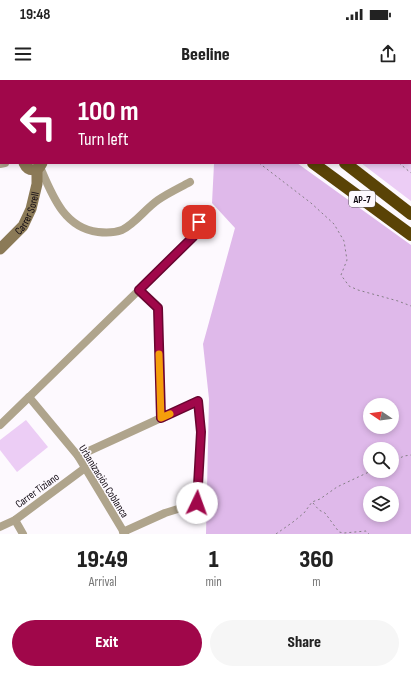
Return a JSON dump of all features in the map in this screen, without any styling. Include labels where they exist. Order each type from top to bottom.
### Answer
[{"type":"highway","name":"AP-7","points":[[313,164],[411,235]]},
{"type":"highway","name":"AP-7","points":[[346,164],[411,214]]},
{"type":"street","points":[[24,164],[26,167],[32,170],[40,166],[52,194],[71,221],[77,226],[85,229],[105,233],[112,233],[122,230],[135,221],[157,200],[190,182]]},
{"type":"street","name":"Carrer Sorell","points":[[0,249],[23,226],[32,209],[38,184],[40,166]]},
{"type":"street","points":[[0,425],[193,237],[199,222]]},
{"type":"street","points":[[139,290],[158,308],[161,418]]},
{"type":"street","name":"Urbanización Coblanca","points":[[29,397],[78,456],[124,533]]},
{"type":"street","points":[[78,456],[198,401],[201,432],[197,503],[165,513],[124,533]]},
{"type":"street","name":"Carrer Tiziano","points":[[0,527],[15,520],[85,468]]},
{"type":"street","points":[[15,520],[23,534]]},
{"type":"path","points":[[260,164],[312,202],[334,224],[344,241],[347,260],[341,276],[349,286],[411,306]]},
{"type":"path","points":[[400,164],[411,174]]},
{"type":"path","points":[[399,458],[411,455]]},
{"type":"path","points":[[276,534],[293,522],[312,502],[320,499],[337,487],[363,475]]},
{"type":"path","points":[[312,502],[319,510],[325,513],[339,532],[344,534],[366,531],[369,534]]},
{"type":"shaded area","points":[[214,164],[298,164],[411,245],[411,534],[206,534],[209,399],[203,344],[235,228],[212,203]]},
{"type":"shaded area","points":[[362,164],[411,164],[411,201]]},
{"type":"shaded area","points":[[26,420],[48,447],[17,472],[0,450],[0,440]]},
{"type":"slow traffic","points":[[159,354],[161,418],[170,414]]},
{"type":"route","points":[[197,503],[201,432],[198,401],[161,418],[158,308],[139,290],[193,237],[199,222]]}]
